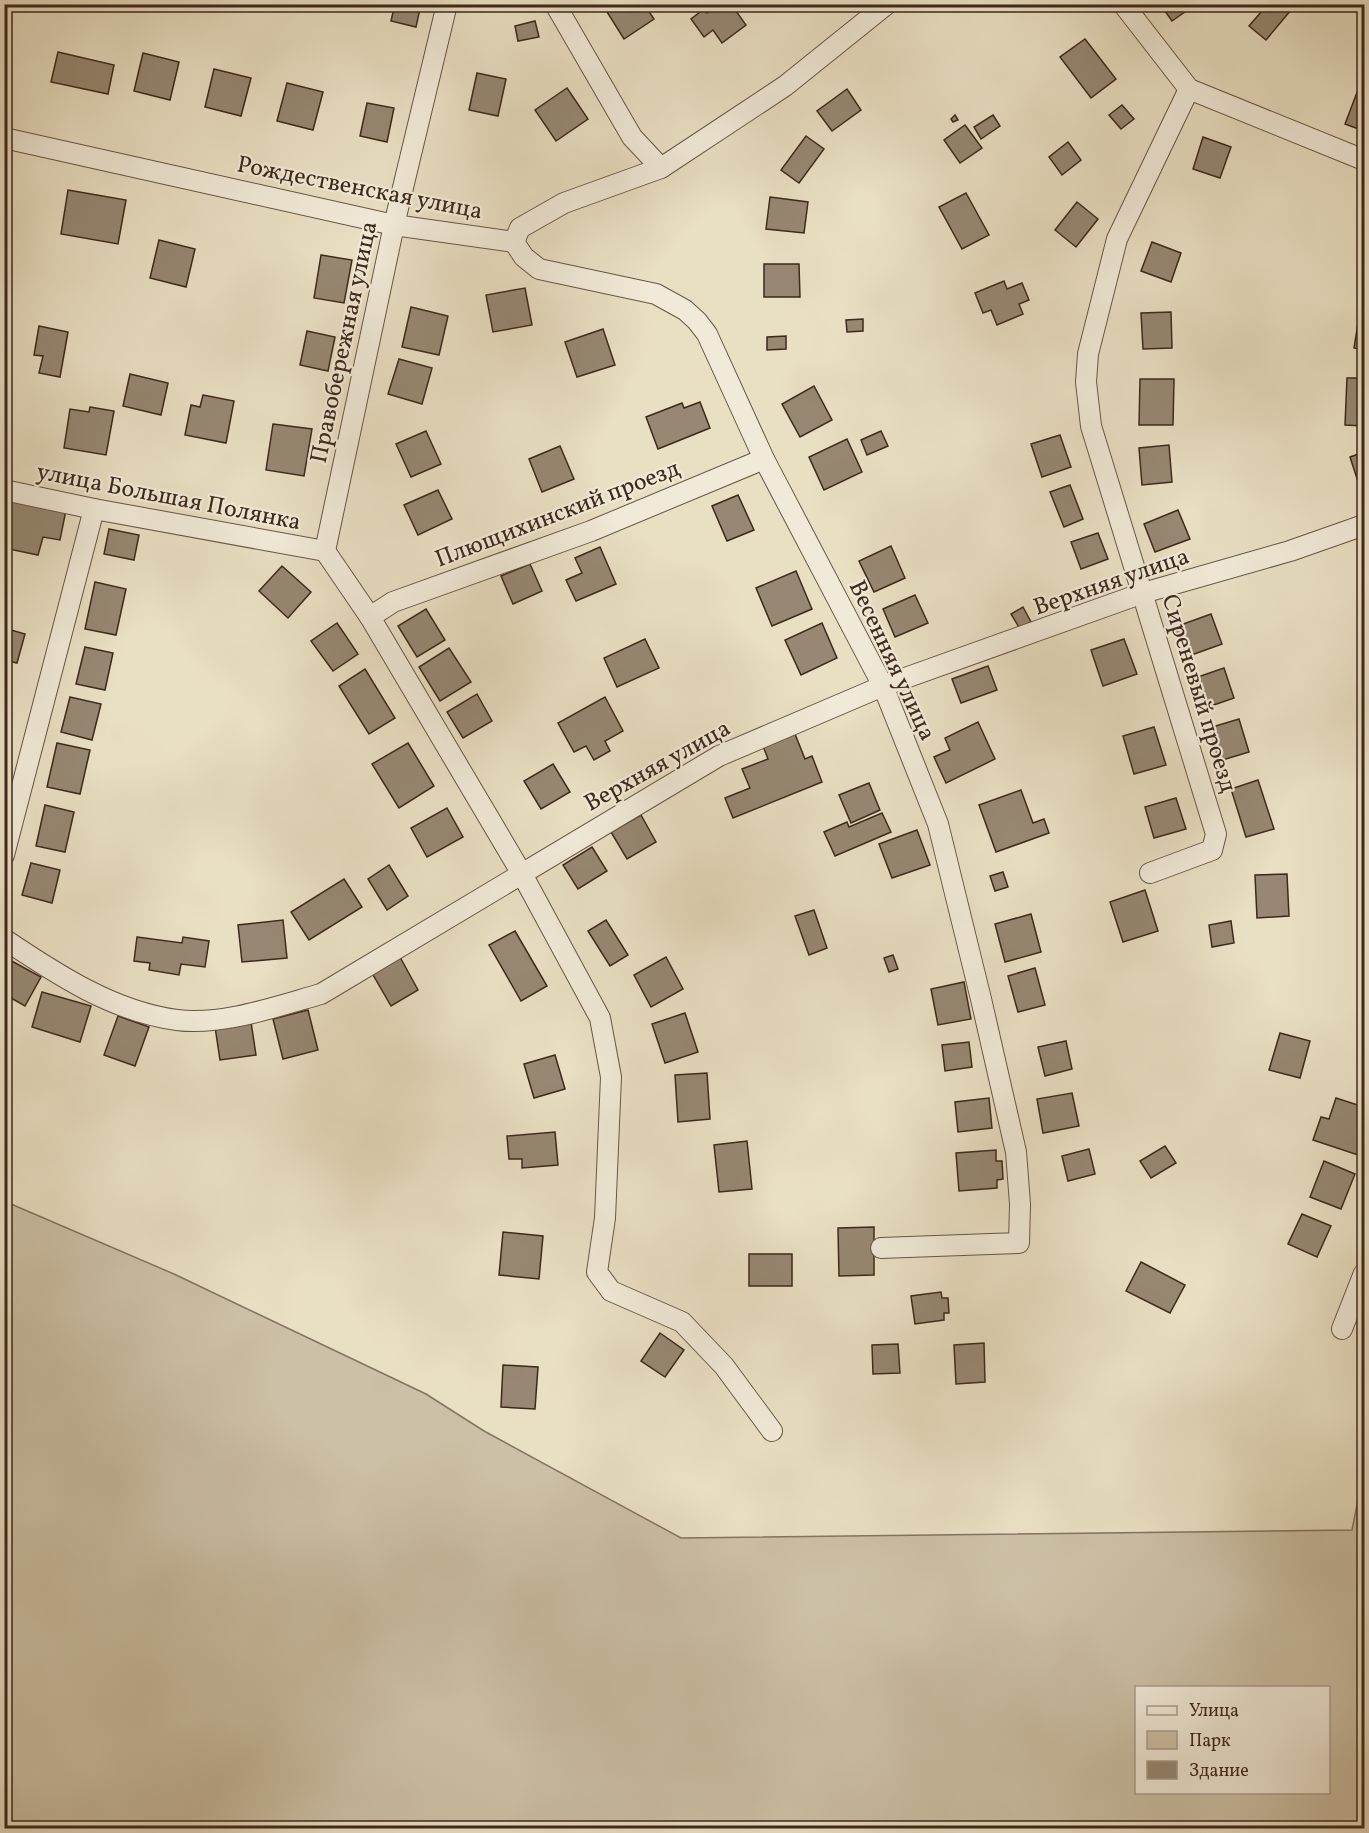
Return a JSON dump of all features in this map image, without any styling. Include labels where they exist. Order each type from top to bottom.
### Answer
[{"type":"street","name":"Правобережная улица","points":[[325,551],[394,225],[447,4]]},
{"type":"street","points":[[555,4],[632,137],[661,168]]},
{"type":"street","points":[[514,242],[520,228],[564,203],[661,168],[785,86],[887,4]]},
{"type":"street","points":[[1123,4],[1189,90],[1365,160]]},
{"type":"street","name":"Сиреневый проезд","points":[[1150,873],[1212,850],[1216,834],[1091,426],[1086,382],[1088,354],[1117,239],[1189,90]]},
{"type":"street","name":"Рождественская улица","points":[[4,138],[394,225],[514,242]]},
{"type":"street","name":"Весенняя улица","points":[[514,242],[524,256],[539,269],[656,294],[685,310],[707,334],[764,459],[883,686],[938,824],[987,1021],[1016,1152],[1020,1204],[1019,1243],[881,1248]]},
{"type":"street","name":"Плющихинский проезд","points":[[370,617],[401,599],[591,531],[764,459]]},
{"type":"street","name":"улица Большая Полянка","points":[[4,490],[94,509],[325,551]]},
{"type":"street","points":[[4,855],[94,509]]},
{"type":"street","name":"Верхняя улица","points":[[4,939],[64,980],[118,1002],[178,1020],[257,1012],[321,994],[699,765],[883,686],[1143,593],[1290,551],[1365,525]]},
{"type":"street","points":[[325,551],[370,617],[522,874],[600,1018],[611,1077],[605,1208],[597,1272],[611,1291],[682,1322],[724,1366],[772,1431]]},
{"type":"street","points":[[1342,1329],[1365,1273]]},
{"type":"green space","points":[[4,1201],[174,1274],[426,1394],[484,1431],[681,1538],[1352,1530],[1364,1470],[1364,1828],[5,1828]]},
{"type":"building","points":[[395,4],[421,4],[416,27],[391,21]]},
{"type":"building","points":[[602,4],[644,4],[654,19],[624,39]]},
{"type":"building","points":[[719,4],[731,4],[746,25],[722,43],[713,30],[704,37],[691,19],[704,9],[707,13]]},
{"type":"building","points":[[1160,4],[1196,4],[1172,21]]},
{"type":"building","points":[[1268,4],[1284,4],[1291,10],[1266,40],[1249,26]]},
{"type":"building","points":[[535,21],[539,37],[518,41],[515,26]]},
{"type":"building","points":[[4,37],[9,38],[4,57]]},
{"type":"building","points":[[1085,39],[1116,79],[1091,98],[1060,57]]},
{"type":"building","points":[[58,52],[114,65],[108,94],[51,82]]},
{"type":"building","points":[[143,53],[179,62],[170,100],[134,91]]},
{"type":"building","points":[[214,69],[251,78],[241,116],[205,107]]},
{"type":"building","points":[[477,73],[506,79],[498,116],[469,110]]},
{"type":"building","points":[[1364,74],[1364,131],[1345,124]]},
{"type":"building","points":[[287,83],[323,92],[313,130],[277,121]]},
{"type":"building","points":[[567,88],[588,119],[556,141],[535,110]]},
{"type":"building","points":[[847,89],[861,110],[832,131],[817,111]]},
{"type":"building","points":[[367,103],[394,108],[387,142],[360,136]]},
{"type":"building","points":[[1122,105],[1134,119],[1121,129],[1109,115]]},
{"type":"building","points":[[955,115],[958,120],[953,122],[951,119]]},
{"type":"building","points":[[993,115],[1000,126],[981,139],[974,127]]},
{"type":"building","points":[[965,125],[982,148],[960,163],[944,140]]},
{"type":"building","points":[[806,136],[824,149],[799,183],[781,170]]},
{"type":"building","points":[[1203,137],[1231,147],[1220,178],[1193,169]]},
{"type":"building","points":[[1068,142],[1081,160],[1062,175],[1049,157]]},
{"type":"building","points":[[68,190],[126,200],[118,244],[61,234]]},
{"type":"building","points":[[966,193],[989,235],[962,249],[939,207]]},
{"type":"building","points":[[770,197],[808,202],[804,233],[766,229]]},
{"type":"building","points":[[1077,202],[1098,219],[1076,247],[1055,230]]},
{"type":"building","points":[[159,240],[195,249],[186,287],[150,278]]},
{"type":"building","points":[[1152,242],[1181,253],[1171,282],[1141,271]]},
{"type":"building","points":[[321,255],[352,260],[344,303],[314,298]]},
{"type":"building","points":[[764,264],[799,264],[800,297],[764,297]]},
{"type":"building","points":[[1004,281],[1007,289],[1022,283],[1029,300],[1019,304],[1023,314],[997,325],[991,310],[983,313],[975,293]]},
{"type":"building","points":[[525,288],[532,325],[493,332],[486,295]]},
{"type":"building","points":[[411,307],[448,316],[439,355],[402,347]]},
{"type":"building","points":[[1171,312],[1172,348],[1143,349],[1141,313]]},
{"type":"building","points":[[1359,317],[1364,318],[1364,350],[1354,348]]},
{"type":"building","points":[[863,319],[863,331],[847,332],[846,320]]},
{"type":"building","points":[[39,326],[68,332],[60,377],[39,373],[43,356],[34,355]]},
{"type":"building","points":[[603,329],[615,365],[577,377],[565,342]]},
{"type":"building","points":[[307,331],[335,337],[328,371],[300,365]]},
{"type":"building","points":[[786,336],[786,349],[767,350],[767,337]]},
{"type":"building","points":[[399,359],[432,368],[422,404],[388,394]]},
{"type":"building","points":[[130,374],[168,383],[161,415],[123,406]]},
{"type":"building","points":[[1347,378],[1364,378],[1364,426],[1345,425]]},
{"type":"building","points":[[1140,379],[1174,379],[1173,425],[1139,425]]},
{"type":"building","points":[[814,386],[832,420],[800,437],[782,404]]},
{"type":"building","points":[[203,395],[234,401],[226,443],[185,435],[191,405],[200,407]]},
{"type":"building","points":[[700,402],[710,428],[658,449],[646,417],[682,403],[684,408]]},
{"type":"building","points":[[90,407],[114,411],[106,455],[64,448],[70,409],[89,412]]},
{"type":"building","points":[[273,424],[312,429],[304,476],[266,470]]},
{"type":"building","points":[[426,431],[441,464],[411,477],[396,444]]},
{"type":"building","points":[[881,431],[888,446],[867,455],[861,440]]},
{"type":"building","points":[[1060,435],[1071,467],[1042,477],[1031,444]]},
{"type":"building","points":[[847,439],[862,472],[824,490],[809,457]]},
{"type":"building","points":[[1169,445],[1172,482],[1142,485],[1139,448]]},
{"type":"building","points":[[560,446],[574,479],[542,492],[529,459]]},
{"type":"building","points":[[1364,452],[1364,497],[1363,497],[1350,457]]},
{"type":"building","points":[[1070,485],[1083,519],[1064,527],[1050,492]]},
{"type":"building","points":[[438,490],[452,519],[418,535],[404,505]]},
{"type":"building","points":[[738,495],[754,530],[727,541],[712,506]]},
{"type":"building","points":[[11,498],[66,510],[60,540],[43,537],[38,555],[4,548],[4,526]]},
{"type":"building","points":[[1178,510],[1190,539],[1155,552],[1144,524]]},
{"type":"building","points":[[109,529],[139,535],[134,560],[104,554]]},
{"type":"building","points":[[1098,533],[1108,559],[1081,569],[1071,542]]},
{"type":"building","points":[[891,546],[905,578],[874,592],[859,561]]},
{"type":"building","points":[[600,547],[616,584],[576,601],[566,580],[582,573],[575,558]]},
{"type":"building","points":[[530,564],[542,591],[513,604],[501,576]]},
{"type":"building","points":[[282,566],[311,592],[288,618],[259,591]]},
{"type":"building","points":[[796,571],[812,609],[772,626],[756,588]]},
{"type":"building","points":[[95,582],[126,589],[116,635],[85,629]]},
{"type":"building","points":[[915,595],[928,623],[895,637],[883,609]]},
{"type":"building","points":[[1023,607],[1031,622],[1020,629],[1011,614]]},
{"type":"building","points":[[426,609],[445,640],[417,657],[398,626]]},
{"type":"building","points":[[1211,614],[1222,644],[1186,657],[1175,627]]},
{"type":"building","points":[[337,623],[358,654],[333,671],[311,641]]},
{"type":"building","points":[[822,623],[837,658],[801,675],[785,640]]},
{"type":"building","points":[[4,628],[25,634],[17,663],[4,660]]},
{"type":"building","points":[[645,639],[659,668],[617,687],[604,658]]},
{"type":"building","points":[[1124,639],[1137,674],[1103,686],[1091,650]]},
{"type":"building","points":[[85,647],[113,653],[105,690],[76,684]]},
{"type":"building","points":[[449,648],[471,682],[440,701],[419,667]]},
{"type":"building","points":[[988,666],[997,690],[961,703],[952,679]]},
{"type":"building","points":[[1224,668],[1234,698],[1205,708],[1195,678]]},
{"type":"building","points":[[365,669],[395,718],[369,734],[339,686]]},
{"type":"building","points":[[477,694],[492,721],[463,738],[447,712]]},
{"type":"building","points":[[70,697],[101,704],[92,740],[61,732]]},
{"type":"building","points":[[605,697],[623,731],[605,741],[610,751],[594,760],[586,746],[574,752],[558,723]]},
{"type":"building","points":[[1239,719],[1249,752],[1219,761],[1209,728]]},
{"type":"building","points":[[978,722],[995,759],[946,783],[934,757],[950,750],[945,738]]},
{"type":"building","points":[[1154,727],[1166,765],[1134,774],[1123,736]]},
{"type":"building","points":[[795,734],[805,759],[812,756],[822,782],[733,818],[725,798],[750,788],[742,769],[768,759],[763,746]]},
{"type":"building","points":[[57,743],[90,750],[80,794],[47,787]]},
{"type":"building","points":[[408,743],[434,786],[399,808],[372,764]]},
{"type":"building","points":[[553,764],[570,792],[541,809],[524,781]]},
{"type":"building","points":[[1258,780],[1274,829],[1246,837],[1231,789]]},
{"type":"building","points":[[869,783],[880,810],[851,823],[839,795]]},
{"type":"building","points":[[1021,790],[1033,823],[1044,819],[1049,833],[996,852],[979,805]]},
{"type":"building","points":[[1176,798],[1186,829],[1154,838],[1145,807]]},
{"type":"building","points":[[45,805],[74,812],[65,852],[36,846]]},
{"type":"building","points":[[447,808],[463,837],[427,857],[411,828]]},
{"type":"building","points":[[882,813],[891,832],[835,856],[824,832],[847,822],[849,827]]},
{"type":"building","points":[[641,815],[656,842],[627,859],[611,832]]},
{"type":"building","points":[[917,830],[930,865],[892,878],[879,844]]},
{"type":"building","points":[[592,847],[607,871],[578,889],[563,865]]},
{"type":"building","points":[[31,863],[60,870],[52,903],[22,895]]},
{"type":"building","points":[[389,865],[408,896],[387,910],[368,879]]},
{"type":"building","points":[[1003,872],[1008,887],[995,891],[990,876]]},
{"type":"building","points":[[1287,874],[1289,916],[1257,918],[1255,875]]},
{"type":"building","points":[[344,879],[362,907],[309,940],[291,912]]},
{"type":"building","points":[[1145,890],[1158,931],[1123,942],[1110,902]]},
{"type":"building","points":[[814,910],[827,948],[809,955],[795,916]]},
{"type":"building","points":[[1031,914],[1041,952],[1005,962],[995,924]]},
{"type":"building","points":[[283,920],[287,958],[242,962],[238,925]]},
{"type":"building","points":[[606,920],[628,955],[610,966],[588,931]]},
{"type":"building","points":[[1231,921],[1234,943],[1212,947],[1209,925]]},
{"type":"building","points":[[515,931],[547,986],[521,1001],[489,945]]},
{"type":"building","points":[[137,937],[182,943],[183,937],[209,941],[205,967],[181,964],[179,975],[149,970],[150,963],[134,961]]},
{"type":"building","points":[[893,955],[898,969],[889,972],[884,958]]},
{"type":"building","points":[[400,957],[418,990],[391,1006],[372,973]]},
{"type":"building","points":[[666,957],[683,989],[651,1007],[634,975]]},
{"type":"building","points":[[8,959],[41,977],[25,1006],[4,994],[4,965]]},
{"type":"building","points":[[1035,968],[1045,1005],[1018,1012],[1008,976]]},
{"type":"building","points":[[964,982],[971,1019],[938,1025],[931,989]]},
{"type":"building","points":[[42,992],[91,1006],[80,1042],[32,1027]]},
{"type":"building","points":[[308,1010],[318,1050],[283,1059],[273,1019]]},
{"type":"building","points":[[685,1013],[698,1052],[665,1063],[652,1024]]},
{"type":"building","points":[[118,1016],[149,1027],[135,1066],[104,1055]]},
{"type":"building","points":[[251,1022],[256,1055],[220,1060],[215,1027]]},
{"type":"building","points":[[1280,1033],[1310,1041],[1300,1078],[1269,1070]]},
{"type":"building","points":[[1066,1041],[1072,1069],[1045,1076],[1038,1047]]},
{"type":"building","points":[[969,1042],[972,1067],[945,1071],[942,1045]]},
{"type":"building","points":[[555,1055],[565,1089],[534,1098],[524,1064]]},
{"type":"building","points":[[707,1073],[710,1119],[678,1122],[675,1075]]},
{"type":"building","points":[[1072,1093],[1079,1126],[1043,1133],[1037,1099]]},
{"type":"building","points":[[989,1098],[992,1128],[958,1132],[955,1102]]},
{"type":"building","points":[[1336,1098],[1364,1107],[1364,1157],[1313,1140],[1321,1117],[1329,1119]]},
{"type":"building","points":[[555,1132],[558,1165],[522,1168],[522,1159],[509,1159],[507,1136]]},
{"type":"building","points":[[747,1141],[752,1189],[719,1192],[714,1145]]},
{"type":"building","points":[[1165,1146],[1176,1163],[1151,1178],[1140,1161]]},
{"type":"building","points":[[1089,1149],[1095,1174],[1068,1181],[1062,1156]]},
{"type":"building","points":[[996,1150],[996,1161],[1002,1161],[1003,1179],[997,1180],[997,1188],[959,1191],[956,1153]]},
{"type":"building","points":[[1324,1161],[1355,1174],[1341,1209],[1310,1197]]},
{"type":"building","points":[[1302,1214],[1331,1226],[1317,1257],[1288,1244]]},
{"type":"building","points":[[874,1227],[874,1275],[839,1276],[838,1228]]},
{"type":"building","points":[[503,1232],[543,1236],[539,1279],[499,1275]]},
{"type":"building","points":[[749,1254],[792,1254],[792,1286],[749,1286]]},
{"type":"building","points":[[1141,1262],[1185,1285],[1170,1313],[1126,1291]]},
{"type":"building","points":[[941,1292],[942,1298],[948,1298],[949,1313],[944,1313],[944,1320],[915,1324],[911,1296]]},
{"type":"building","points":[[660,1333],[684,1350],[665,1377],[641,1361]]},
{"type":"building","points":[[984,1343],[985,1382],[956,1384],[954,1345]]},
{"type":"building","points":[[898,1344],[900,1373],[873,1374],[872,1345]]},
{"type":"building","points":[[503,1365],[538,1367],[535,1409],[501,1407]]}]
